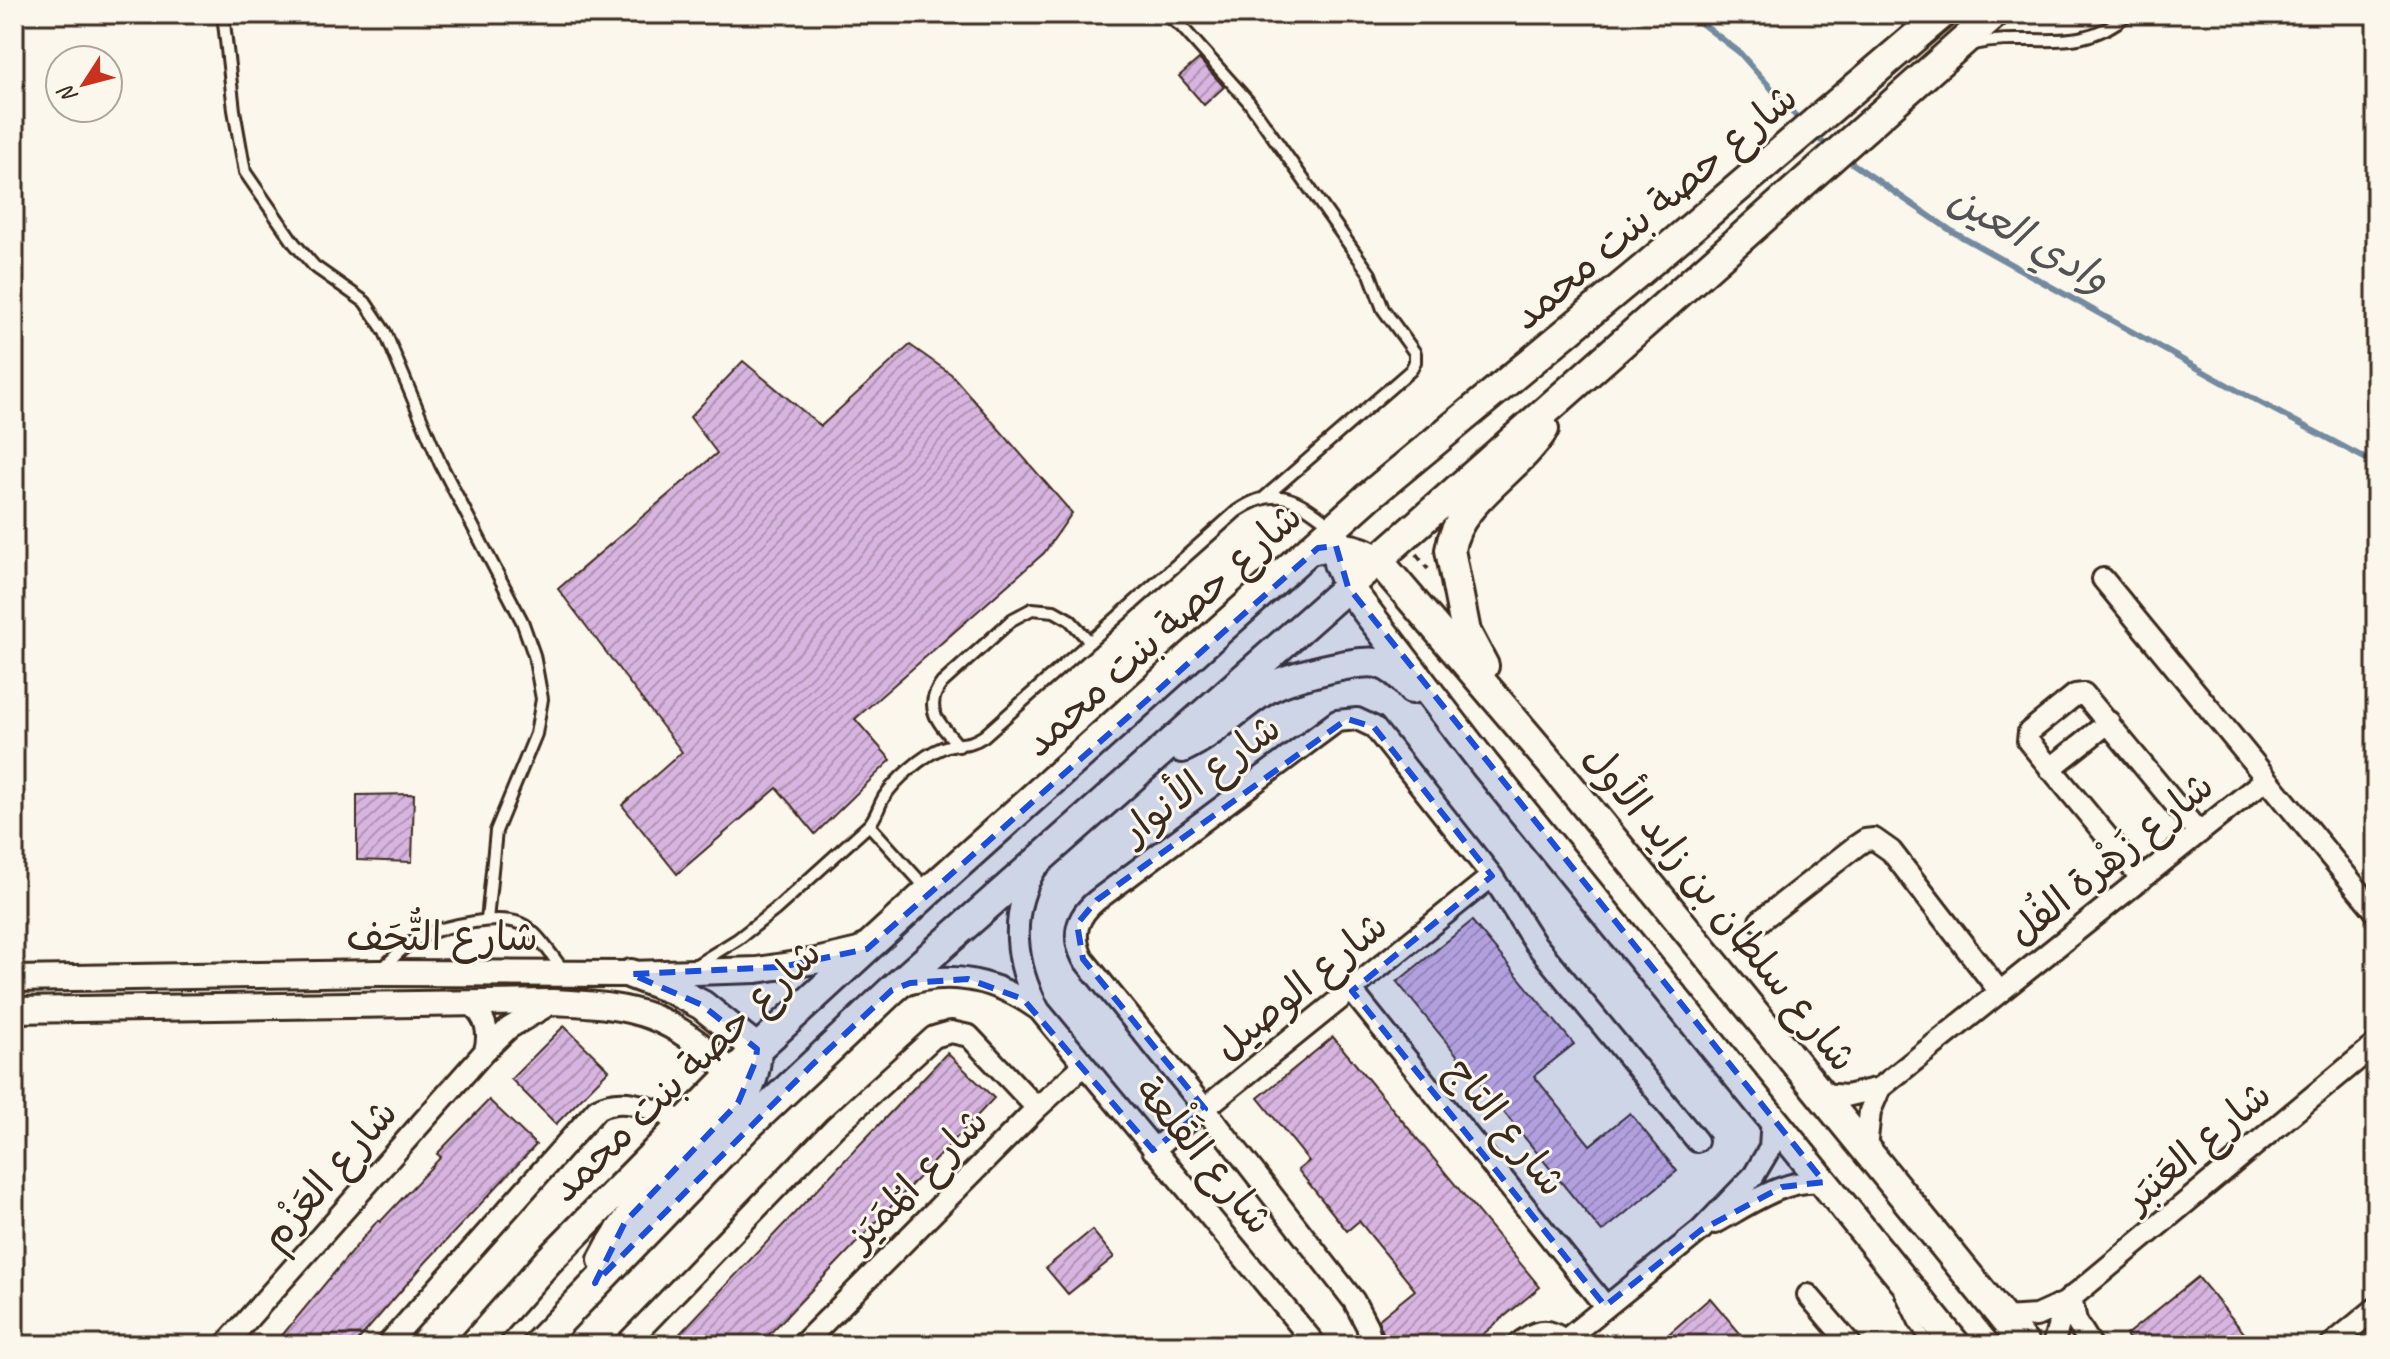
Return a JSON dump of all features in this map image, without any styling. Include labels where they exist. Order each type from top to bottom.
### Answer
[{"type":"main road","name":"شارع حصة بنت محمد","points":[[537,1345],[562,1333],[595,1283],[794,1082],[892,990],[1994,14]]},
{"type":"main road","name":"شارع حصة بنت محمد","points":[[474,1345],[549,1260],[685,1122],[741,1080],[757,1049],[929,891],[1326,541],[1937,18]]},
{"type":"main road","points":[[1555,768],[1539,737],[1472,647],[1462,617],[1450,550],[1457,523],[1529,451],[1562,396]]},
{"type":"main road","points":[[1326,541],[1358,550],[1378,560]]},
{"type":"main road","points":[[1326,541],[1348,587],[1485,765],[1956,1345]]},
{"type":"main road","name":"شارع سلطان بن زايد الأول","points":[[1378,560],[1555,768],[2025,1345]]},
{"type":"main road","points":[[1155,757],[1183,748],[1210,734],[1275,685],[1364,662],[1376,663],[1399,673],[1444,731],[1485,765]]},
{"type":"main road","points":[[631,974],[702,1005],[757,1049]]},
{"type":"main road","points":[[595,1283],[602,1262],[625,1222],[731,1112],[741,1080],[772,1088],[794,1082]]},
{"type":"street","points":[[2103,579],[2376,912]]},
{"type":"street","points":[[2142,879],[2028,741],[2027,735],[2075,695],[2081,693],[2087,696],[2199,833]]},
{"type":"street","name":"شارع الأنوار","points":[[1372,1345],[1367,1326],[1354,1301],[1078,949],[1077,924],[1086,908],[1329,726],[1347,719],[1366,721],[1374,727],[1492,876],[1534,942],[1697,1141]]},
{"type":"street","points":[[2050,769],[2109,722]]},
{"type":"street","name":"شارع زَهْرة الفُل","points":[[1823,1094],[1846,1096],[1880,1088],[2266,779]]},
{"type":"street","name":"شارع زَهْرة الفُل","points":[[1760,921],[1856,846],[1874,839],[1891,851],[2000,992]]},
{"type":"street","name":"شارع القَلْعة","points":[[1045,852],[1024,895],[1018,918],[1017,942],[1021,966],[1039,1010],[1316,1345]]},
{"type":"street","name":"شارع الوصيل","points":[[1153,1150],[1492,876]]},
{"type":"street","name":"شارع التُّحَف","points":[[14,979],[377,973],[631,974],[781,967],[867,949]]},
{"type":"street","name":"شارع القَلْعة","points":[[892,990],[929,979],[968,979],[1006,990],[1039,1010]]},
{"type":"street","name":"شارع التاج","points":[[1352,991],[1605,1306]]},
{"type":"street","name":"شارع التُّحَف","points":[[14,1010],[553,1002],[604,1005],[641,1012],[671,1024],[706,1048],[741,1080]]},
{"type":"street","name":"شارع العَزْم","points":[[225,1345],[485,1051],[509,1028],[553,1002]]},
{"type":"street","points":[[471,1004],[479,1011],[487,1030],[485,1051]]},
{"type":"street","points":[[625,1345],[835,1127],[934,1037],[951,1032],[969,1036],[1037,1108]]},
{"type":"street","name":"شارع العَنبَر","points":[[2004,1318],[2036,1316],[2068,1300],[2376,1044]]},
{"type":"street","name":"شارع المُمَيَز","points":[[802,1345],[1037,1108],[1084,1065]]},
{"type":"street","points":[[1866,1149],[1867,1124],[1880,1088]]},
{"type":"street","points":[[387,1345],[597,1109],[608,1103],[623,1102],[685,1122]]},
{"type":"street","points":[[1517,1345],[1541,1331],[1550,1331],[1562,1343],[1701,1230],[1764,1163],[1773,1133],[1772,1117]]},
{"type":"street","points":[[1701,1230],[1782,1187],[1811,1181],[1824,1182]]},
{"type":"street","points":[[1808,1295],[1851,1345]]},
{"type":"street","points":[[2053,1345],[2068,1300]]},
{"type":"street","points":[[2068,1300],[2076,1321],[2091,1345]]},
{"type":"street","points":[[2331,1345],[2376,1308]]},
{"type":"lane","points":[[223,14],[245,172],[294,243],[314,266],[365,302],[385,332],[440,463],[517,610],[534,655],[542,699],[536,734],[496,831],[487,920]]},
{"type":"lane","points":[[1165,14],[1181,26],[1248,101],[1370,274],[1383,309],[1415,353],[1411,370],[1265,497]]},
{"type":"lane","points":[[1952,50],[1999,39],[2082,40],[2114,26],[2128,14]]},
{"type":"lane","points":[[688,970],[738,939],[775,910],[877,817],[880,804],[889,791],[922,760],[944,747],[971,745],[984,736],[1237,511],[1255,499],[1265,497],[1278,496],[1301,501],[1326,541]]},
{"type":"lane","points":[[959,746],[938,722],[932,705],[934,693],[1013,619],[1032,609],[1054,611],[1070,620],[1090,642]]},
{"type":"lane","points":[[869,825],[929,891]]},
{"type":"lane","points":[[377,973],[401,950],[424,935],[487,920],[511,920],[526,927],[567,974]]},
{"type":"lane","points":[[1894,1269],[1907,1308],[1930,1345]]},
{"type":"highlighted area","points":[[1336,546],[1348,587],[1824,1182],[1782,1187],[1701,1230],[1605,1306],[1352,991],[1492,876],[1374,727],[1347,719],[1097,900],[1077,924],[1083,959],[1205,1109],[1153,1150],[1023,999],[968,979],[910,983],[892,990],[812,1065],[595,1283],[625,1222],[738,1103],[756,1060],[757,1049],[702,1005],[631,974],[781,967],[867,949],[1318,548]]},
{"type":"building","points":[[1199,59],[1224,87],[1204,105],[1179,76]]},
{"type":"building","points":[[910,345],[951,374],[1072,513],[1044,553],[855,719],[891,760],[815,834],[777,788],[677,874],[622,805],[682,752],[558,589],[717,453],[690,417],[743,361],[821,426]]},
{"type":"building","points":[[414,794],[412,862],[357,860],[357,795]]},
{"type":"building","points":[[1472,921],[1574,1044],[1534,1076],[1590,1145],[1630,1113],[1677,1171],[1602,1232],[1397,982]]},
{"type":"building","points":[[564,1026],[609,1070],[556,1124],[511,1079]]},
{"type":"building","points":[[1333,1037],[1540,1287],[1470,1345],[1388,1345],[1378,1320],[1415,1290],[1359,1221],[1347,1231],[1298,1170],[1309,1161],[1258,1098]]},
{"type":"building","points":[[947,1053],[994,1098],[822,1279],[759,1345],[669,1345]]},
{"type":"building","points":[[489,1100],[536,1145],[426,1262],[354,1345],[274,1345],[378,1220],[380,1222],[441,1157],[437,1154]]},
{"type":"building","points":[[1092,1230],[1114,1257],[1068,1294],[1046,1268]]},
{"type":"building","points":[[2198,1277],[2254,1345],[2134,1345],[2126,1335]]},
{"type":"building","points":[[1710,1298],[1750,1345],[1656,1345]]},
{"type":"waterway","name":"وادي العين","points":[[1689,14],[1739,52],[1801,122]]},
{"type":"waterway","name":"وادي العين","points":[[1811,133],[1831,148]]},
{"type":"waterway","name":"وادي العين","points":[[1843,157],[1953,232],[2376,464]]}]
